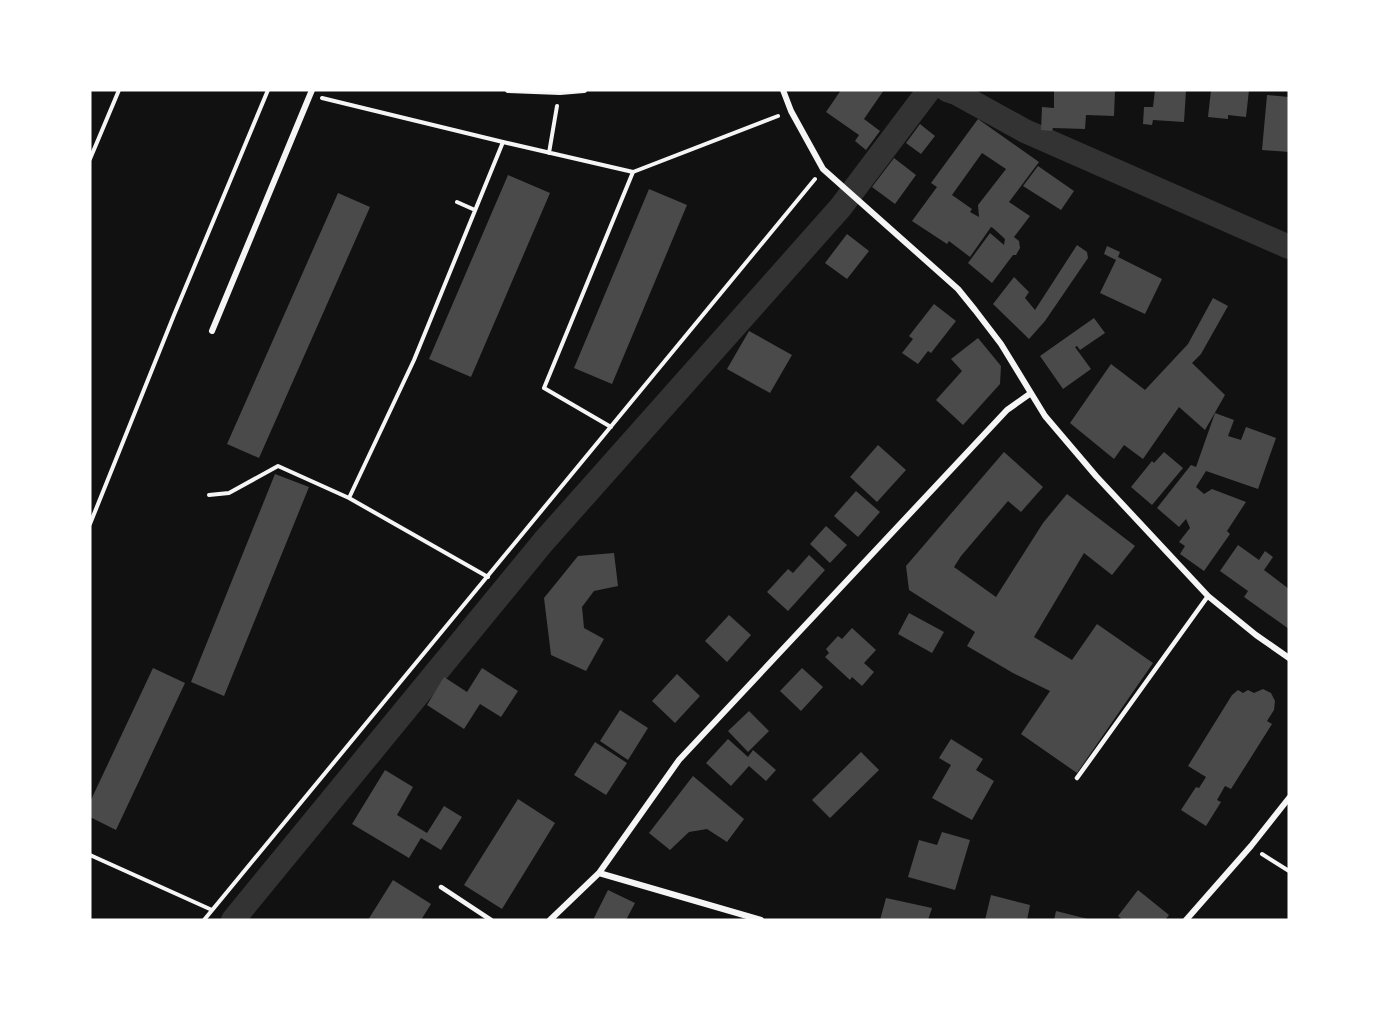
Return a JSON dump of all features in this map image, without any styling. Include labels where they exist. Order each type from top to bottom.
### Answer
[{"type":"street","points":[[508,90],[560,92],[584,90]]},
{"type":"street","points":[[783,90],[791,111],[823,169],[957,289],[1001,344],[1045,416],[1096,476],[1208,596],[1289,658]]},
{"type":"street","points":[[212,331],[311,93]]},
{"type":"street","points":[[550,920],[599,873],[679,760],[1007,410],[1031,393]]},
{"type":"street","points":[[1186,920],[1251,846],[1289,798]]},
{"type":"street","points":[[599,873],[761,920]]},
{"type":"lane","points":[[1077,778],[1208,596]]},
{"type":"lane","points":[[441,887],[491,920]]},
{"type":"path","points":[[90,159],[119,90]]},
{"type":"path","points":[[90,524],[268,90]]},
{"type":"path","points":[[549,153],[560,92]]},
{"type":"path","points":[[311,93],[503,142],[633,172],[791,111]]},
{"type":"path","points":[[350,498],[414,360],[503,142]]},
{"type":"path","points":[[204,920],[823,169]]},
{"type":"path","points":[[611,427],[544,387],[633,172]]},
{"type":"path","points":[[457,202],[476,210]]},
{"type":"path","points":[[209,495],[229,493],[278,466],[350,498],[488,577]]},
{"type":"path","points":[[1251,846],[1289,871]]},
{"type":"path","points":[[90,855],[212,910]]},
{"type":"building","points":[[841,90],[884,90],[864,119],[880,131],[866,150],[855,141],[859,135],[826,112]]},
{"type":"building","points":[[1054,90],[1115,90],[1114,116],[1086,115],[1085,129],[1041,130],[1042,107],[1054,108]]},
{"type":"building","points":[[1155,90],[1186,90],[1184,122],[1153,120],[1152,125],[1143,124],[1144,107],[1153,107]]},
{"type":"building","points":[[1211,90],[1249,90],[1246,117],[1228,115],[1228,119],[1208,117]]},
{"type":"building","points":[[1267,95],[1289,97],[1289,152],[1262,150]]},
{"type":"building","points":[[978,119],[1039,162],[1009,202],[1030,216],[1014,237],[1019,241],[1020,248],[992,283],[968,263],[990,233],[1004,245],[1005,239],[993,228],[991,227],[970,257],[949,241],[947,244],[912,221],[937,187],[931,183]],"holes":[[[982,153],[1006,169],[978,205],[979,217],[970,212],[972,209],[952,195]]]},
{"type":"building","points":[[920,124],[935,136],[921,154],[906,143]]},
{"type":"building","points":[[894,158],[916,175],[895,204],[872,187]]},
{"type":"building","points":[[1038,166],[1074,191],[1061,210],[1023,186]]},
{"type":"building","points":[[508,175],[550,193],[471,377],[429,359]]},
{"type":"building","points":[[649,189],[687,205],[612,384],[574,368]]},
{"type":"building","points":[[338,193],[370,207],[259,458],[227,444]]},
{"type":"building","points":[[847,234],[869,251],[847,279],[825,263]]},
{"type":"building","points":[[1077,245],[1087,252],[1088,258],[1045,321],[1029,339],[993,304],[1014,277],[1029,292],[1025,298],[1035,310]]},
{"type":"building","points":[[1107,246],[1120,252],[1118,257],[1162,279],[1145,314],[1100,293],[1116,260],[1104,254]]},
{"type":"building","points":[[1213,298],[1228,306],[1201,354],[1192,363],[1225,395],[1205,430],[1179,407],[1143,459],[1124,445],[1114,459],[1070,423],[1111,364],[1145,390],[1188,344]]},
{"type":"building","points":[[934,304],[956,321],[931,353],[928,351],[918,364],[902,353],[913,339],[909,336]]},
{"type":"building","points":[[1094,318],[1105,333],[1080,350],[1077,346],[1075,347],[1091,369],[1063,389],[1040,356]]},
{"type":"building","points":[[749,331],[792,355],[770,393],[727,369]]},
{"type":"building","points":[[978,338],[1001,366],[1000,384],[963,425],[936,400],[962,371],[951,359]]},
{"type":"building","points":[[1215,413],[1234,420],[1228,436],[1241,440],[1246,427],[1276,438],[1258,489],[1206,471],[1196,487],[1204,494],[1212,489],[1246,502],[1227,531],[1230,534],[1204,571],[1180,554],[1185,546],[1179,542],[1190,528],[1186,519],[1179,527],[1157,508],[1191,465],[1196,467]]},
{"type":"building","points":[[878,445],[906,470],[877,502],[850,477]]},
{"type":"building","points":[[1004,452],[1043,487],[1021,512],[1008,501],[954,567],[996,597],[1043,523],[1067,494],[1135,546],[1112,575],[1084,553],[1034,637],[1072,660],[1097,624],[1153,663],[1077,773],[1021,734],[1050,691],[1013,673],[967,646],[975,632],[909,590],[906,566]]},
{"type":"building","points":[[1164,452],[1183,468],[1152,505],[1131,487],[1152,461],[1154,463]]},
{"type":"building","points":[[275,474],[309,487],[224,696],[191,682]]},
{"type":"building","points":[[856,491],[880,512],[858,537],[834,516]]},
{"type":"building","points":[[826,526],[847,545],[830,563],[810,544]]},
{"type":"building","points":[[1238,545],[1259,560],[1265,551],[1273,557],[1264,570],[1289,589],[1289,629],[1244,597],[1248,591],[1220,571]]},
{"type":"building","points":[[614,553],[618,586],[594,591],[582,607],[584,628],[604,639],[586,671],[551,655],[544,598],[578,556]]},
{"type":"building","points":[[809,555],[825,570],[788,611],[767,592],[788,569],[793,573]]},
{"type":"building","points":[[909,613],[944,632],[932,653],[898,634]]},
{"type":"building","points":[[729,615],[751,635],[727,662],[705,641]]},
{"type":"building","points":[[852,628],[876,650],[864,663],[874,672],[862,686],[852,677],[850,680],[825,657],[829,653],[826,649],[838,636],[842,639]]},
{"type":"building","points":[[153,668],[185,683],[116,830],[90,817],[90,802]]},
{"type":"building","points":[[482,668],[518,691],[501,717],[480,704],[464,729],[427,705],[444,677],[467,692]]},
{"type":"building","points":[[802,668],[823,687],[801,711],[780,691]]},
{"type":"building","points":[[677,674],[700,696],[675,723],[652,701]]},
{"type":"building","points":[[1263,689],[1271,693],[1275,701],[1274,710],[1267,721],[1272,724],[1231,789],[1225,786],[1217,800],[1221,802],[1206,826],[1181,810],[1196,787],[1199,788],[1206,777],[1188,766],[1232,695],[1238,690],[1243,693],[1248,690],[1254,693]]},
{"type":"building","points":[[620,710],[648,728],[628,760],[600,741]]},
{"type":"building","points":[[749,711],[769,731],[748,752],[728,731]]},
{"type":"building","points":[[728,739],[748,757],[753,750],[776,770],[766,781],[749,766],[731,786],[706,763]]},
{"type":"building","points":[[951,739],[983,759],[976,770],[994,781],[972,820],[932,798],[951,765],[939,758]]},
{"type":"building","points":[[595,742],[627,763],[606,795],[574,775]]},
{"type":"building","points":[[861,752],[879,770],[830,818],[812,800]]},
{"type":"building","points":[[385,770],[413,787],[397,815],[427,833],[444,806],[462,817],[441,850],[421,838],[409,858],[352,824]]},
{"type":"building","points":[[693,776],[744,819],[727,842],[707,829],[689,832],[670,850],[649,833]]},
{"type":"building","points":[[518,799],[555,823],[502,909],[464,885]]},
{"type":"building","points":[[942,832],[970,840],[955,890],[908,877],[919,840],[937,845]]},
{"type":"building","points":[[393,880],[431,904],[421,920],[368,920]]},
{"type":"building","points":[[608,890],[635,903],[626,920],[593,920]]},
{"type":"building","points":[[1138,890],[1169,915],[1165,920],[1123,920],[1118,916]]},
{"type":"building","points":[[991,895],[1030,905],[1027,920],[985,920]]},
{"type":"building","points":[[886,898],[932,908],[928,920],[880,920]]},
{"type":"building","points":[[1056,911],[1088,919],[1054,920]]},
{"type":"waterway","points":[[233,920],[544,541],[840,208],[929,90]]},
{"type":"waterway","points":[[947,90],[1025,131],[1289,247]]}]
